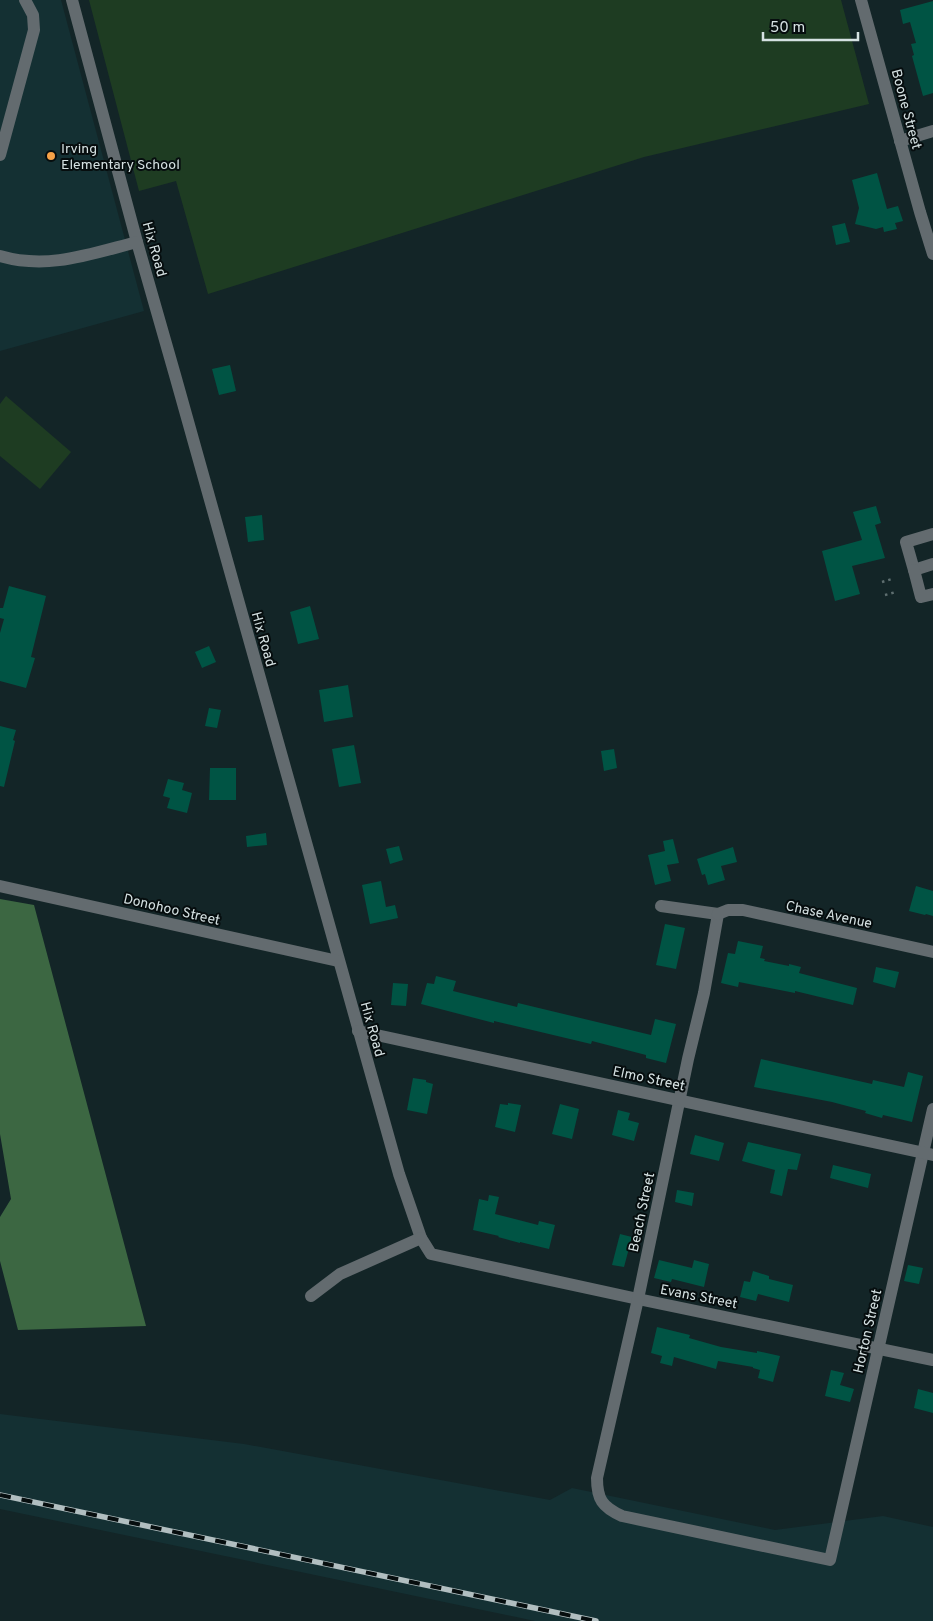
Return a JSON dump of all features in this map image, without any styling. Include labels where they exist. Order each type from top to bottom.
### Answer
[{"type":"street","points":[[0,155],[34,30],[33,15],[25,0]]},
{"type":"street","name":"Hix Road","points":[[72,0],[136,242],[399,1174],[421,1238],[431,1254],[460,1260]]},
{"type":"street","name":"Boone Street","points":[[861,0],[933,254]]},
{"type":"street","points":[[900,141],[933,131]]},
{"type":"street","points":[[0,256],[23,261],[65,260],[136,242]]},
{"type":"street","points":[[933,534],[906,542],[921,597],[933,594]]},
{"type":"street","points":[[914,570],[933,564]]},
{"type":"street","name":"Donohoo Street","points":[[0,886],[338,961]]},
{"type":"street","name":"Chase Avenue","points":[[661,906],[718,914],[728,910],[743,910],[933,952]]},
{"type":"street","name":"Beach Street","points":[[718,914],[704,993],[597,1478],[597,1491],[602,1502],[611,1511],[622,1516],[830,1560]]},
{"type":"street","name":"Elmo Street","points":[[358,1031],[928,1154]]},
{"type":"street","name":"Horton Street","points":[[830,1560],[878,1348],[928,1154],[933,1109]]},
{"type":"street","points":[[311,1296],[340,1274],[421,1238]]},
{"type":"street","name":"Evans Street","points":[[460,1260],[933,1360]]},
{"type":"path","points":[[882,582],[892,579]]},
{"type":"path","points":[[885,595],[896,592]]},
{"type":"shaded area","name":"Irving Elementary School","points":[[0,0],[61,0],[144,311],[0,351]]},
{"type":"shaded area","points":[[0,1414],[244,1444],[550,1500],[572,1488],[775,1530],[883,1516],[933,1527],[933,1621],[535,1621],[0,1509]]},
{"type":"green space","points":[[89,0],[841,0],[869,104],[644,157],[208,294],[176,181],[139,191]]},
{"type":"green space","points":[[6,396],[71,452],[40,489],[0,456],[0,404]]},
{"type":"green space","points":[[0,899],[34,905],[146,1326],[18,1330],[0,1261],[0,1217],[11,1199],[0,1134]]},
{"type":"building","points":[[933,1],[933,93],[923,96],[912,56],[914,55],[911,44],[916,43],[910,22],[903,24],[900,10]]},
{"type":"building","points":[[877,173],[887,209],[898,206],[903,221],[895,223],[897,229],[884,232],[883,227],[876,229],[855,224],[859,208],[852,180]]},
{"type":"building","points":[[845,223],[850,242],[836,245],[832,226]]},
{"type":"building","points":[[230,365],[236,391],[219,395],[212,369]]},
{"type":"building","points":[[876,506],[881,523],[875,525],[885,558],[852,566],[860,594],[835,601],[822,551],[862,540],[853,512]]},
{"type":"building","points":[[262,515],[264,540],[248,542],[245,517]]},
{"type":"building","points":[[9,586],[46,596],[31,657],[35,658],[26,688],[0,681],[0,633],[4,619],[0,618],[0,608],[3,608]]},
{"type":"building","points":[[310,606],[319,639],[298,644],[290,612]]},
{"type":"building","points":[[209,646],[216,662],[202,668],[195,652]]},
{"type":"building","points":[[348,685],[353,717],[324,722],[319,690]]},
{"type":"building","points":[[209,708],[221,710],[217,728],[205,726]]},
{"type":"building","points":[[0,726],[16,730],[4,787],[0,786]]},
{"type":"building","points":[[354,745],[361,783],[339,787],[332,749]]},
{"type":"building","points":[[614,749],[617,768],[604,771],[601,751]]},
{"type":"building","points":[[210,768],[236,768],[236,800],[209,800]]},
{"type":"building","points":[[168,779],[184,783],[182,790],[192,793],[187,813],[167,808],[170,798],[163,796]]},
{"type":"building","points":[[266,833],[267,845],[247,847],[246,836]]},
{"type":"building","points":[[673,839],[679,863],[667,865],[671,881],[655,885],[648,855],[665,851],[663,841]]},
{"type":"building","points":[[399,846],[403,860],[390,864],[386,849]]},
{"type":"building","points":[[733,847],[737,862],[721,866],[725,880],[708,885],[705,874],[702,875],[697,859]]},
{"type":"building","points":[[381,881],[386,907],[395,905],[398,918],[370,924],[362,885]]},
{"type":"building","points":[[916,886],[933,891],[933,916],[909,911]]},
{"type":"building","points":[[665,924],[685,928],[676,969],[656,965]]},
{"type":"building","points":[[738,941],[763,946],[760,958],[765,959],[764,961],[801,967],[799,973],[857,988],[853,1005],[795,991],[795,993],[739,982],[738,987],[721,983],[728,953],[735,954]]},
{"type":"building","points":[[876,967],[899,972],[895,988],[873,982]]},
{"type":"building","points":[[436,976],[456,981],[453,991],[517,1007],[518,1003],[651,1035],[655,1019],[676,1024],[666,1063],[646,1058],[646,1055],[592,1041],[591,1044],[494,1021],[494,1023],[421,1004],[427,983],[434,984]]},
{"type":"building","points":[[393,983],[408,984],[406,1006],[391,1005]]},
{"type":"building","points":[[761,1059],[872,1084],[873,1080],[904,1087],[908,1072],[923,1076],[912,1122],[883,1115],[882,1118],[865,1113],[866,1111],[832,1102],[754,1087]]},
{"type":"building","points":[[413,1078],[426,1080],[426,1082],[433,1084],[427,1114],[407,1110]]},
{"type":"building","points":[[508,1103],[521,1105],[515,1132],[495,1127],[500,1104],[508,1105]]},
{"type":"building","points":[[560,1104],[579,1109],[572,1139],[552,1134]]},
{"type":"building","points":[[618,1110],[630,1113],[628,1120],[639,1123],[634,1141],[612,1135]]},
{"type":"building","points":[[695,1135],[724,1143],[719,1161],[690,1154]]},
{"type":"building","points":[[748,1142],[801,1154],[797,1170],[788,1169],[782,1196],[770,1193],[775,1170],[742,1161]]},
{"type":"building","points":[[833,1165],[871,1174],[868,1188],[830,1178]]},
{"type":"building","points":[[677,1190],[694,1193],[692,1206],[675,1202]]},
{"type":"building","points":[[489,1195],[499,1197],[495,1214],[538,1225],[539,1221],[555,1225],[549,1249],[473,1230],[479,1199],[488,1201]]},
{"type":"building","points":[[620,1234],[632,1237],[624,1267],[612,1265]]},
{"type":"building","points":[[659,1260],[692,1268],[694,1260],[709,1264],[704,1287],[672,1279],[671,1282],[654,1278]]},
{"type":"building","points":[[908,1265],[923,1268],[919,1284],[904,1281]]},
{"type":"building","points":[[753,1271],[769,1276],[769,1279],[793,1285],[789,1302],[758,1294],[756,1301],[740,1297],[744,1281],[750,1282]]},
{"type":"building","points":[[657,1327],[690,1335],[689,1338],[721,1347],[780,1356],[773,1382],[758,1378],[760,1370],[753,1367],[718,1361],[716,1369],[674,1357],[672,1366],[660,1363],[662,1356],[651,1353]]},
{"type":"building","points":[[831,1370],[844,1373],[840,1385],[854,1389],[850,1402],[825,1396]]},
{"type":"building","points":[[918,1389],[933,1393],[933,1413],[914,1408]]},
{"type":"railway","points":[[0,1495],[596,1621]]},
{"type":"place","name":"Irving Elementary School","points":[[51,156]]}]
